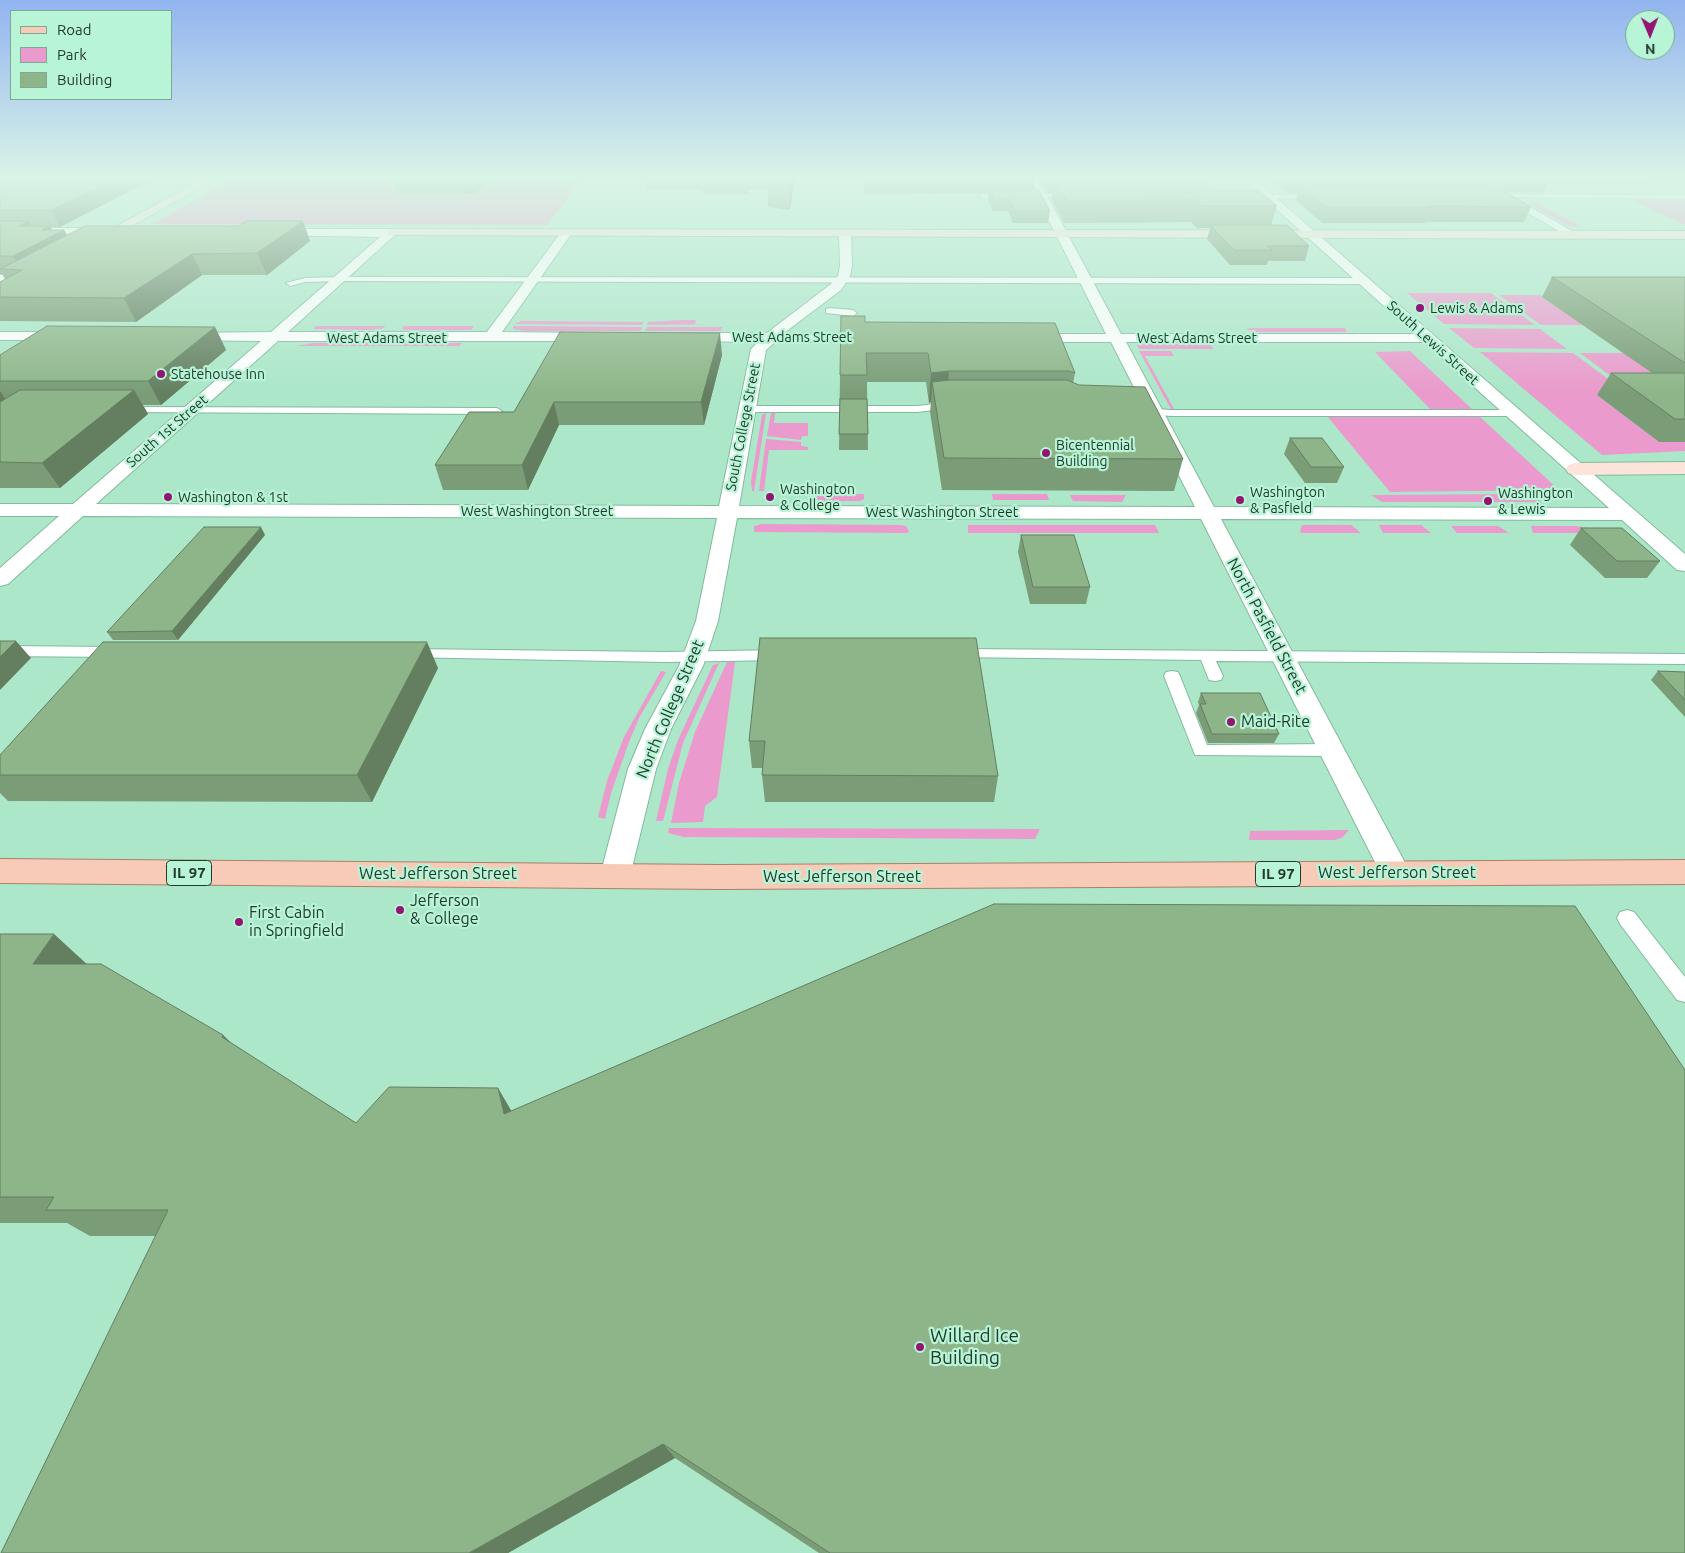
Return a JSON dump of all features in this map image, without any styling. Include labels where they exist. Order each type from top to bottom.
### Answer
[{"type":"main road","name":"West Jefferson Street","points":[[0,872],[964,877],[1395,872],[1685,872]]},
{"type":"street","name":"South 1st Street","points":[[0,579],[372,249]]},
{"type":"street","points":[[492,338],[555,249]]},
{"type":"street","points":[[842,279],[846,266],[845,249]]},
{"type":"street","name":"North Pasfield Street","points":[[1070,249],[1395,872]]},
{"type":"street","name":"South Lewis Street","points":[[1328,249],[1685,565]]},
{"type":"street","points":[[0,278],[31,276],[0,293]]},
{"type":"street","name":"South College Street","points":[[727,511],[759,349],[787,322],[825,297],[842,279]]},
{"type":"street","points":[[0,336],[85,336]]},
{"type":"street","name":"West Adams Street","points":[[166,336],[610,337]]},
{"type":"street","name":"West Adams Street","points":[[669,337],[898,338]]},
{"type":"street","name":"West Adams Street","points":[[1006,338],[1428,338]]},
{"type":"street","points":[[1575,469],[1685,468]]},
{"type":"street","name":"West Washington Street","points":[[0,510],[1626,514]]},
{"type":"street","name":"North College Street","points":[[616,876],[642,769],[658,729],[696,655],[707,621],[727,511]]},
{"type":"lane","points":[[290,283],[305,280],[339,279],[1364,281]]},
{"type":"lane","points":[[829,311],[853,312]]},
{"type":"lane","points":[[746,409],[917,410],[946,405],[966,405]]},
{"type":"lane","points":[[116,410],[498,411]]},
{"type":"lane","points":[[1130,410],[1513,413]]},
{"type":"lane","points":[[0,651],[130,652]]},
{"type":"lane","points":[[396,654],[801,654]]},
{"type":"lane","points":[[945,654],[1206,654],[1685,659]]},
{"type":"lane","points":[[1206,654],[1215,676]]},
{"type":"lane","points":[[1172,676],[1202,751],[1332,750]]},
{"type":"lane","points":[[1627,918],[1685,993]]},
{"type":"green space","points":[[1407,293],[1491,293],[1535,325],[1444,324]]},
{"type":"green space","points":[[1499,295],[1540,295],[1553,305],[1560,305],[1591,325],[1541,325]]},
{"type":"green space","points":[[696,320],[695,324],[723,324],[647,325],[648,322]]},
{"type":"green space","points":[[522,321],[644,322],[642,325],[514,324]]},
{"type":"green space","points":[[316,326],[386,326],[381,329],[371,330],[313,329]]},
{"type":"green space","points":[[404,326],[474,326],[471,330],[404,330],[402,329]]},
{"type":"green space","points":[[513,326],[642,327],[641,331],[524,331],[513,329]]},
{"type":"green space","points":[[647,327],[722,327],[721,331],[645,331]]},
{"type":"green space","points":[[1246,328],[1345,328],[1347,332],[1252,332]]},
{"type":"green space","points":[[1449,328],[1540,329],[1567,349],[1474,348]]},
{"type":"green space","points":[[314,343],[462,343],[459,346],[296,346]]},
{"type":"green space","points":[[1210,344],[1214,349],[1139,349],[1137,345]]},
{"type":"green space","points":[[1139,351],[1171,351],[1174,356],[1145,356],[1174,409],[1171,409]]},
{"type":"green space","points":[[1410,351],[1473,410],[1431,410],[1375,352]]},
{"type":"green space","points":[[1480,352],[1573,353],[1619,387],[1597,395],[1659,442],[1685,442],[1685,451],[1602,455]]},
{"type":"green space","points":[[1580,353],[1633,353],[1671,378],[1624,386]]},
{"type":"green space","points":[[766,413],[754,491],[752,491],[751,481],[762,415]]},
{"type":"green space","points":[[771,413],[775,413],[774,423],[808,423],[808,436],[802,436],[801,440],[767,436]]},
{"type":"green space","points":[[1327,416],[1479,416],[1559,490],[1390,492]]},
{"type":"green space","points":[[766,439],[801,442],[801,446],[808,447],[808,450],[769,450],[764,491],[759,491]]},
{"type":"green space","points":[[815,494],[864,494],[864,499],[860,501],[819,501],[815,498]]},
{"type":"green space","points":[[992,494],[1047,494],[1049,500],[993,500]]},
{"type":"green space","points":[[1534,494],[1541,502],[1382,502],[1371,495]]},
{"type":"green space","points":[[1070,495],[1126,495],[1122,502],[1073,501]]},
{"type":"green space","points":[[762,524],[901,525],[906,526],[909,531],[907,533],[754,532],[754,526]]},
{"type":"green space","points":[[968,525],[1155,525],[1159,533],[968,533]]},
{"type":"green space","points":[[1302,525],[1351,525],[1361,533],[1301,533]]},
{"type":"green space","points":[[1379,525],[1421,525],[1431,533],[1383,533]]},
{"type":"green space","points":[[1451,526],[1498,526],[1509,533],[1457,533]]},
{"type":"green space","points":[[1531,526],[1575,526],[1589,528],[1594,533],[1533,533]]},
{"type":"green space","points":[[727,662],[735,662],[717,797],[705,806],[703,822],[671,823],[679,783],[695,732]]},
{"type":"green space","points":[[719,663],[683,743],[663,821],[656,821],[668,769],[678,740],[713,665]]},
{"type":"green space","points":[[661,671],[666,672],[639,718],[629,742],[611,793],[605,819],[598,817],[607,781],[624,737]]},
{"type":"green space","points":[[669,828],[1040,829],[1035,839],[684,837],[668,833]]},
{"type":"green space","points":[[1349,830],[1342,838],[1334,840],[1249,840],[1250,831]]},
{"type":"building","points":[[0,249],[26,249],[13,256],[0,256]]},
{"type":"building","points":[[39,249],[262,249],[257,253],[192,254],[124,298],[0,297],[0,282],[22,270],[0,269]]},
{"type":"building","points":[[1233,249],[1272,250],[1234,250]]},
{"type":"building","points":[[1552,277],[1685,277],[1685,363]]},
{"type":"building","points":[[841,316],[865,316],[865,322],[1055,323],[1075,373],[1069,371],[949,371],[931,373],[928,353],[866,353],[867,375],[840,375]]},
{"type":"building","points":[[47,326],[215,327],[148,381],[0,381],[0,355]]},
{"type":"building","points":[[560,332],[720,333],[701,402],[554,402],[522,465],[435,465],[469,412],[514,412]]},
{"type":"building","points":[[1611,373],[1685,373],[1685,419],[1675,419]]},
{"type":"building","points":[[950,380],[1067,380],[1079,385],[1145,387],[1183,459],[944,458],[932,382]]},
{"type":"building","points":[[20,390],[134,390],[42,463],[0,462],[0,402]]},
{"type":"building","points":[[840,399],[867,399],[868,434],[839,434]]},
{"type":"building","points":[[1290,438],[1322,438],[1344,467],[1311,467]]},
{"type":"building","points":[[204,527],[261,527],[172,631],[107,632]]},
{"type":"building","points":[[1581,528],[1622,528],[1660,561],[1617,561]]},
{"type":"building","points":[[1021,535],[1074,535],[1090,587],[1033,587]]},
{"type":"building","points":[[760,638],[976,638],[998,776],[762,775],[765,741],[749,741]]},
{"type":"building","points":[[0,641],[16,641],[0,657]]},
{"type":"building","points":[[103,642],[427,642],[357,775],[0,775],[0,755]]},
{"type":"building","points":[[1658,671],[1685,672],[1685,700]]},
{"type":"building","points":[[1201,693],[1260,693],[1279,734],[1212,734],[1200,704],[1206,704]]},
{"type":"building","name":"Willard Ice Building","points":[[994,904],[1575,906],[1685,1070],[1685,1553],[830,1553],[663,1444],[469,1553],[1,1553],[168,1210],[46,1210],[54,1197],[0,1197],[0,934],[54,934],[33,964],[101,964],[223,1035],[222,1037],[356,1123],[389,1087],[498,1088],[504,1114]]},
{"type":"place","name":"Lewis & Adams","points":[[1420,308]]},
{"type":"place","name":"Statehouse Inn","points":[[161,374]]},
{"type":"place","name":"Bicentennial Building","points":[[1046,453]]},
{"type":"place","name":"Washington & 1st","points":[[168,497]]},
{"type":"place","name":"Washington & College","points":[[770,497]]},
{"type":"place","name":"Washington & Pasfield","points":[[1240,500]]},
{"type":"place","name":"Washington & Lewis","points":[[1488,501]]},
{"type":"place","name":"Maid-Rite","points":[[1231,722]]},
{"type":"place","name":"Jefferson & College","points":[[400,910]]},
{"type":"place","name":"First Cabin in Springfield","points":[[239,922]]},
{"type":"place","name":"Willard Ice Building","points":[[920,1347]]}]
